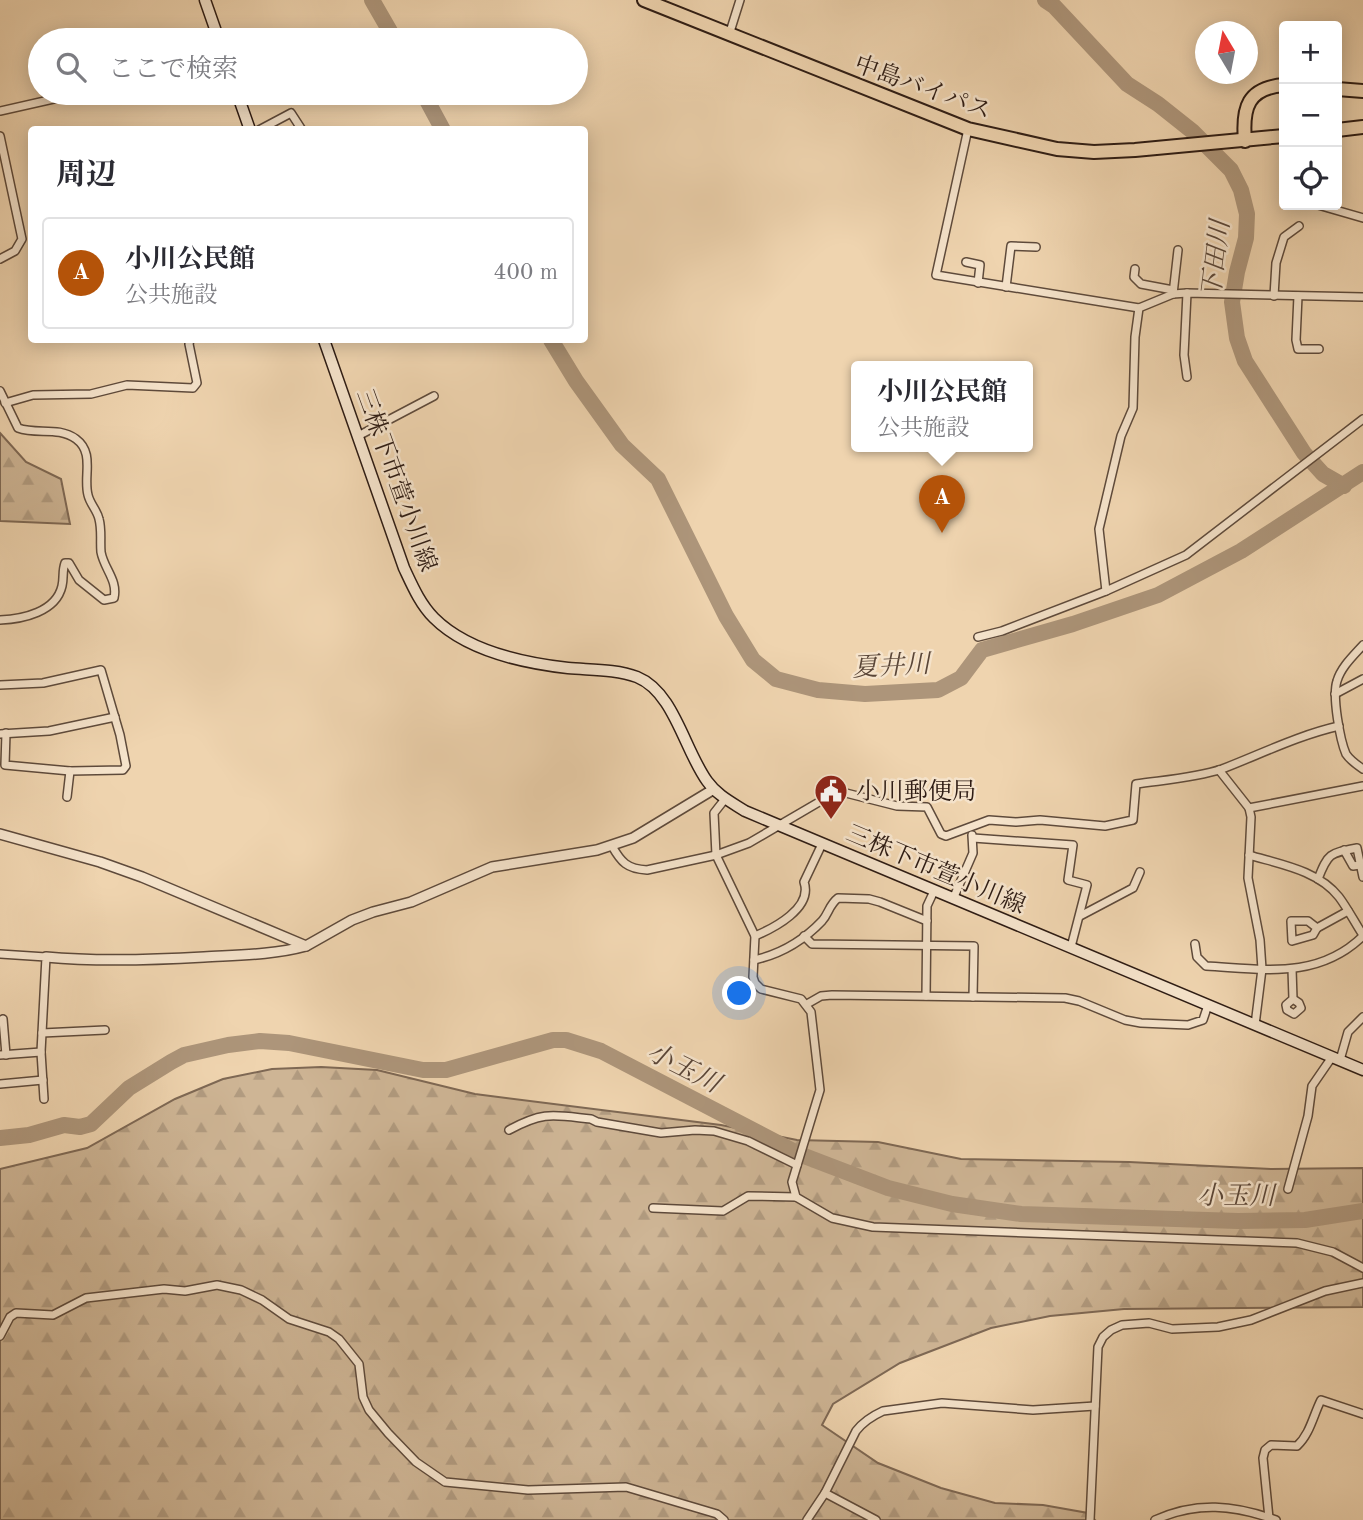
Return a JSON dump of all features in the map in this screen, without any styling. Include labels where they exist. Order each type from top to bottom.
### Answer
[{"type":"highway","name":"中島バイパス","points":[[644,0],[968,130],[1057,149],[1094,152],[1193,146],[1279,137]]},
{"type":"highway","points":[[1245,141],[1245,109],[1253,96],[1265,88],[1279,86]]},
{"type":"highway","points":[[1342,89],[1363,91]]},
{"type":"highway","points":[[1342,129],[1363,127]]},
{"type":"main road","points":[[205,0],[215,28]]},
{"type":"main road","points":[[241,105],[249,126]]},
{"type":"main road","name":"三株下市萱小川線","points":[[325,343],[404,568],[415,592],[433,617],[452,633],[475,645],[516,658],[560,667],[626,674],[652,685],[664,699],[690,753],[724,799],[778,826],[1363,1070]]},
{"type":"street","points":[[729,35],[740,0]]},
{"type":"street","points":[[0,111],[28,105]]},
{"type":"street","points":[[267,126],[292,113],[300,126]]},
{"type":"street","points":[[968,130],[936,275],[1139,308],[1173,292]]},
{"type":"street","points":[[0,136],[22,239],[15,251],[0,259]]},
{"type":"street","points":[[1335,210],[1363,218]]},
{"type":"street","points":[[1274,296],[1276,263],[1284,237],[1299,226]]},
{"type":"street","points":[[1006,287],[1011,246],[1036,247]]},
{"type":"street","points":[[1173,292],[1178,250]]},
{"type":"street","points":[[966,262],[980,265],[978,283]]},
{"type":"street","points":[[1135,269],[1134,277],[1140,284],[1173,292],[1363,297]]},
{"type":"street","points":[[1187,293],[1184,355],[1187,377]]},
{"type":"street","points":[[1297,296],[1298,349],[1319,349]]},
{"type":"street","points":[[1106,592],[1099,529],[1121,436],[1133,408],[1135,337],[1139,308]]},
{"type":"street","points":[[5,403],[33,396],[91,394],[110,387],[127,385],[193,388],[197,383],[189,343]]},
{"type":"street","points":[[0,391],[19,428],[67,433],[79,440],[85,449],[89,500],[100,521],[101,552],[116,592],[114,598],[104,600],[79,580],[69,563],[65,563],[63,585],[47,607],[35,614],[0,620]]},
{"type":"street","points":[[358,436],[434,396]]},
{"type":"street","points":[[978,637],[1002,631],[1106,592],[1186,555],[1363,419]]},
{"type":"street","points":[[1363,645],[1344,667],[1336,681],[1335,694],[1339,726],[1347,754],[1363,769]]},
{"type":"street","points":[[0,685],[43,683],[101,670],[115,717],[126,765],[123,769],[70,771],[5,765],[3,733],[49,731],[115,717]]},
{"type":"street","points":[[1335,694],[1363,680]]},
{"type":"street","points":[[612,846],[627,867],[647,870],[716,855],[749,843],[831,795],[842,792],[897,806],[927,807],[940,834],[946,836],[989,820],[1040,820],[1105,826],[1133,820],[1136,785],[1219,770],[1312,732],[1339,726]]},
{"type":"street","points":[[1219,770],[1249,808],[1251,817],[1248,878],[1261,940],[1262,969],[1255,1025]]},
{"type":"street","points":[[66,797],[70,771]]},
{"type":"street","points":[[1249,808],[1363,786]]},
{"type":"street","points":[[0,954],[126,960],[281,953],[306,946],[352,920],[411,902],[480,871],[507,863],[612,846],[633,838],[714,789]]},
{"type":"street","points":[[724,799],[714,813],[716,855],[755,936],[755,984],[761,989],[794,996],[807,1004],[811,1012],[820,1090],[792,1182],[796,1197]]},
{"type":"street","points":[[953,899],[973,853],[973,838],[969,827]]},
{"type":"street","points":[[0,834],[100,862],[142,877],[306,946]]},
{"type":"street","points":[[973,838],[1073,845],[1068,880],[1087,885],[1071,947]]},
{"type":"street","points":[[755,936],[784,920],[804,901],[804,882],[822,844]]},
{"type":"street","points":[[1318,879],[1327,858],[1334,852],[1357,848],[1363,877]]},
{"type":"street","points":[[1344,850],[1353,866],[1360,865]]},
{"type":"street","points":[[1195,944],[1197,957],[1206,966],[1292,969],[1330,960],[1363,936],[1338,895],[1318,879],[1300,870],[1249,855]]},
{"type":"street","points":[[1080,916],[1133,888],[1140,872]]},
{"type":"street","points":[[926,996],[927,906],[934,891]]},
{"type":"street","points":[[754,960],[782,951],[804,936],[823,920],[830,904],[838,898],[869,899],[927,921]]},
{"type":"street","points":[[1317,928],[1348,911]]},
{"type":"street","points":[[804,936],[812,944],[974,946],[973,997]]},
{"type":"street","points":[[44,1098],[41,1052],[46,957]]},
{"type":"street","points":[[1292,969],[1293,999]]},
{"type":"street","points":[[807,1004],[821,996],[832,995],[1065,998],[1125,1020],[1188,1025],[1203,1020],[1209,1005]]},
{"type":"street","points":[[1288,1189],[1308,1116],[1312,1086],[1336,1058],[1348,1032],[1363,1017]]},
{"type":"street","points":[[3,1019],[3,1055],[41,1052]]},
{"type":"street","points":[[42,1032],[105,1030]]},
{"type":"street","points":[[0,1084],[43,1080]]},
{"type":"street","points":[[509,1130],[529,1120],[548,1115],[592,1119],[661,1133],[714,1131],[748,1140],[797,1163]]},
{"type":"street","points":[[653,1208],[723,1211],[748,1196],[796,1197],[832,1218],[873,1227],[1297,1244],[1333,1252],[1363,1268]]},
{"type":"street","points":[[1090,1520],[1098,1347],[1103,1337],[1111,1330],[1122,1325],[1149,1323],[1172,1329],[1219,1327],[1251,1320],[1325,1291],[1363,1283]]},
{"type":"street","points":[[0,1336],[10,1317],[16,1312],[53,1315],[86,1297],[164,1289],[185,1291],[217,1284],[240,1290],[262,1300],[289,1319],[329,1332],[339,1339],[359,1364],[363,1397],[369,1410],[416,1462],[445,1482],[528,1490],[626,1487],[717,1514],[724,1520]]},
{"type":"street","points":[[1156,1520],[1182,1510],[1223,1507],[1244,1509],[1273,1519],[1263,1458],[1265,1450],[1271,1445],[1297,1446],[1301,1443],[1321,1400],[1363,1414]]},
{"type":"street","points":[[807,1520],[825,1493],[856,1431],[861,1424],[883,1411],[942,1403],[1033,1410],[1095,1406]]},
{"type":"street","points":[[825,1493],[876,1520]]},
{"type":"green space","points":[[0,433],[26,462],[61,479],[70,524],[0,521]]},
{"type":"green space","points":[[321,1067],[377,1070],[475,1094],[721,1125],[797,1140],[878,1142],[961,1159],[1129,1162],[1271,1169],[1363,1168],[1363,1307],[1124,1309],[1050,1316],[991,1328],[900,1363],[833,1404],[822,1425],[878,1463],[941,1488],[995,1503],[1043,1505],[1088,1513],[1095,1520],[0,1520],[0,1169],[87,1148],[175,1099],[223,1079],[272,1069]]},
{"type":"waterway","name":"夏井川","points":[[372,0],[388,28]]},
{"type":"waterway","name":"下田川","points":[[1045,0],[1054,6],[1127,84],[1192,131],[1231,170],[1241,190],[1247,214],[1246,238],[1232,302],[1237,338],[1245,361],[1304,453],[1323,474],[1344,486]]},
{"type":"waterway","name":"夏井川","points":[[429,105],[441,126]]},
{"type":"waterway","name":"夏井川","points":[[553,343],[576,381],[622,445],[658,479],[726,616],[753,660],[776,679],[818,690],[865,694],[938,690],[961,678],[982,650],[1073,624],[1158,595],[1241,551],[1363,472]]},
{"type":"waterway","name":"小玉川","points":[[0,1138],[29,1135],[64,1125],[80,1127],[91,1124],[129,1088],[171,1062],[184,1055],[228,1045],[260,1041],[289,1043],[423,1070],[446,1070],[553,1040],[566,1040],[601,1051],[799,1154],[888,1188],[952,1204],[1021,1214],[1238,1221],[1305,1220],[1363,1211]]},
{"type":"place","name":"小川公民館","points":[[942,533]]},
{"type":"place","name":"小川郵便局","points":[[831,821]]}]
